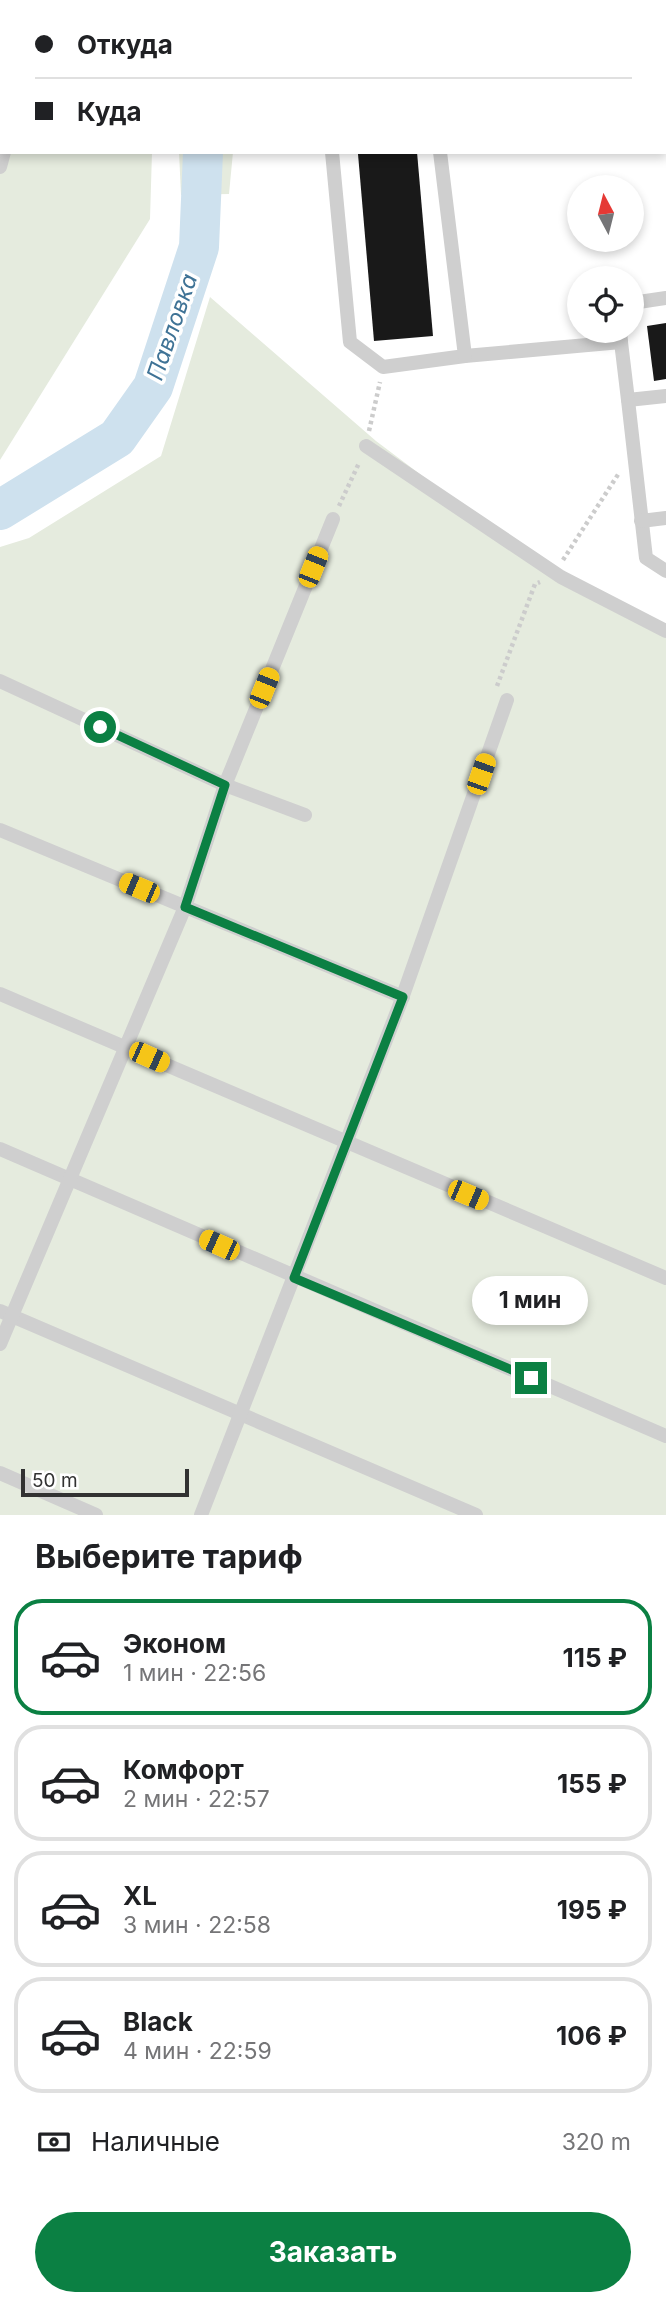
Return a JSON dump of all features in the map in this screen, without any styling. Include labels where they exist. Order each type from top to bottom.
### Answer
[{"type":"lane","points":[[332,154],[350,342],[383,367],[567,343]]},
{"type":"lane","points":[[440,154],[465,356]]},
{"type":"lane","points":[[644,301],[666,298]]},
{"type":"lane","points":[[622,343],[646,558],[666,571]]},
{"type":"lane","points":[[628,400],[666,396]]},
{"type":"lane","points":[[366,446],[555,573],[666,631]]},
{"type":"lane","points":[[641,521],[666,518]]},
{"type":"lane","points":[[0,1344],[6,1314],[68,1180],[185,907],[225,785],[333,519]]},
{"type":"lane","points":[[0,681],[225,785],[305,815]]},
{"type":"lane","points":[[201,1515],[403,997],[507,700]]},
{"type":"lane","points":[[0,830],[403,997]]},
{"type":"lane","points":[[0,994],[666,1278]]},
{"type":"lane","points":[[0,1149],[294,1278],[666,1436]]},
{"type":"lane","points":[[6,1314],[476,1515]]},
{"type":"lane","points":[[0,1473],[96,1515]]},
{"type":"path","points":[[507,700],[497,687],[535,584],[555,573],[619,473],[632,436]]},
{"type":"shaded area","points":[[0,154],[152,154],[150,219],[0,460]]},
{"type":"shaded area","points":[[179,154],[233,154],[229,194],[181,195]]},
{"type":"shaded area","points":[[210,297],[376,441],[558,578],[666,633],[666,1515],[0,1515],[0,547],[29,538],[161,456]]},
{"type":"building","points":[[358,154],[417,154],[433,336],[374,341]]},
{"type":"building","points":[[666,323],[666,379],[654,381],[647,326]]},
{"type":"waterway","name":"Павловка","points":[[0,510],[117,438],[153,387],[199,247],[203,154]]},
{"type":"route","points":[[100,727],[225,785],[185,907],[403,997],[294,1278],[531,1378]]}]
